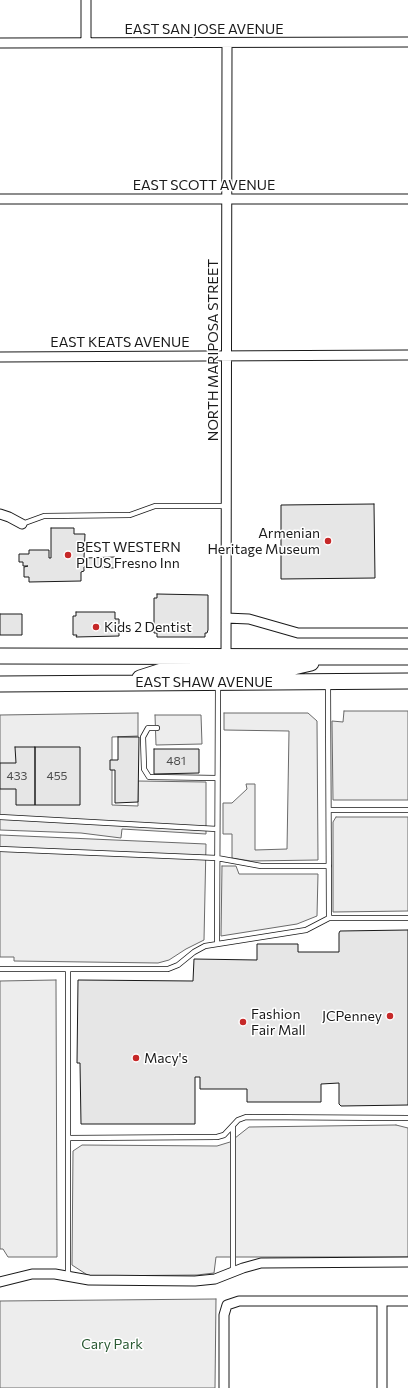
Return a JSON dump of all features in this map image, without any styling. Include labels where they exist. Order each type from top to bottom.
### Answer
[{"type":"main road","name":"EAST SHAW AVENUE","points":[[0,656],[408,657]]},
{"type":"main road","points":[[124,683],[165,670],[216,669],[222,667],[226,657]]},
{"type":"main road","points":[[218,682],[223,674],[235,670],[285,669],[338,657]]},
{"type":"main road","name":"EAST SHAW AVENUE","points":[[0,684],[408,681]]},
{"type":"street","points":[[86,0],[86,43]]},
{"type":"street","name":"EAST SAN JOSE AVENUE","points":[[0,43],[227,44],[408,42]]},
{"type":"street","name":"NORTH MARIPOSA STREET","points":[[226,657],[227,44]]},
{"type":"street","name":"EAST SCOTT AVENUE","points":[[0,199],[408,199]]},
{"type":"street","name":"EAST KEATS AVENUE","points":[[0,357],[408,355]]},
{"type":"street","points":[[0,514],[10,517],[22,524]]},
{"type":"street","points":[[226,618],[249,619],[298,633],[408,633]]},
{"type":"street","points":[[0,1282],[32,1274],[68,1276],[90,1280],[195,1281],[215,1279],[252,1265],[272,1262],[408,1262]]},
{"type":"street","points":[[224,1388],[224,1315],[227,1304],[239,1300],[408,1301]]},
{"type":"street","points":[[382,1301],[382,1388]]},
{"type":"lane","points":[[22,524],[44,516],[130,515],[155,506],[226,506]]},
{"type":"lane","points":[[328,681],[329,918]]},
{"type":"lane","points":[[217,943],[218,682]]},
{"type":"lane","points":[[157,728],[148,728],[143,737],[144,769],[149,777],[217,778]]},
{"type":"lane","points":[[329,810],[408,810]]},
{"type":"lane","points":[[0,817],[217,829]]},
{"type":"lane","points":[[0,849],[217,858],[261,866],[329,866]]},
{"type":"lane","points":[[0,969],[168,969],[178,965],[200,949],[217,943],[306,930],[329,918],[408,918]]},
{"type":"lane","points":[[68,969],[68,1276]]},
{"type":"lane","points":[[68,1138],[217,1137],[224,1135],[238,1120],[246,1117],[408,1118]]},
{"type":"lane","points":[[233,1127],[233,1272]]},
{"type":"shaded area","points":[[344,711],[408,711],[408,800],[333,800],[332,721],[343,722]]},
{"type":"shaded area","points":[[138,713],[138,736],[112,737],[112,805],[138,806],[138,781],[206,782],[206,834],[122,829],[121,838],[81,833],[0,830],[0,715]]},
{"type":"shaded area","points":[[224,713],[308,713],[317,721],[318,860],[251,861],[232,858],[232,834],[223,834],[223,803],[232,803],[247,789],[246,784],[255,784],[255,850],[287,849],[289,731],[224,730]]},
{"type":"shaded area","points":[[155,715],[201,715],[202,744],[156,745]]},
{"type":"shaded area","points":[[336,817],[408,817],[408,911],[333,912],[333,822]]},
{"type":"shaded area","points":[[0,835],[206,844],[204,940],[169,960],[158,963],[14,961],[14,957],[0,957]]},
{"type":"shaded area","points":[[222,866],[236,866],[239,874],[318,874],[317,916],[297,924],[221,936]]},
{"type":"shaded area","points":[[56,980],[57,1257],[8,1257],[3,1249],[0,1249],[0,981]]},
{"type":"shaded area","points":[[396,1125],[408,1128],[408,1257],[216,1257],[214,1273],[197,1275],[89,1276],[72,1265],[73,1151],[82,1145],[217,1146],[230,1142],[249,1127]]},
{"type":"shaded area","name":"Cary Park","points":[[216,1299],[215,1388],[0,1388],[0,1301]]},
{"type":"building","name":"Armenian Heritage Museum","points":[[374,504],[375,578],[281,579],[281,505]]},
{"type":"building","name":"BEST WESTERN PLUS Fresno Inn","points":[[51,528],[74,528],[74,534],[85,534],[84,558],[115,557],[115,568],[84,567],[84,571],[81,572],[81,581],[29,582],[29,577],[24,577],[24,567],[28,566],[23,566],[23,562],[19,562],[19,554],[29,554],[29,550],[49,550],[49,558],[51,558]]},
{"type":"building","points":[[157,594],[208,595],[208,630],[207,633],[205,633],[205,637],[157,637],[157,633],[154,633],[154,598],[157,598]]},
{"type":"building","name":"Kids 2 Dentist","points":[[76,612],[115,612],[115,619],[119,619],[119,636],[76,637],[77,635],[73,635],[73,616],[76,616]]},
{"type":"building","points":[[0,614],[22,614],[22,635],[0,635]]},
{"type":"building","points":[[118,737],[139,737],[138,802],[115,803],[115,770],[110,770],[110,760],[118,760]]},
{"type":"building","points":[[15,747],[35,747],[35,805],[16,805],[16,789],[0,789],[0,763],[16,763]]},
{"type":"building","points":[[35,747],[80,747],[80,805],[35,805]]},
{"type":"building","points":[[154,749],[199,749],[199,773],[154,774]]},
{"type":"building","name":"Fashion Fair Mall","points":[[408,930],[408,1105],[341,1106],[339,1104],[339,1083],[321,1084],[321,1102],[247,1102],[247,1089],[200,1089],[200,1077],[195,1077],[195,1124],[81,1124],[80,1063],[77,1063],[78,980],[193,981],[194,959],[257,960],[257,944],[298,944],[298,952],[339,952],[340,931]]},
{"type":"place","name":"Armenian Heritage Museum","points":[[328,541]]},
{"type":"place","name":"BEST WESTERN PLUS Fresno Inn","points":[[68,555]]},
{"type":"place","name":"Kids 2 Dentist","points":[[96,627]]},
{"type":"place","name":"JCPenney","points":[[390,1016]]},
{"type":"place","name":"Fashion Fair Mall","points":[[243,1022]]},
{"type":"place","name":"Macy's","points":[[136,1058]]}]
